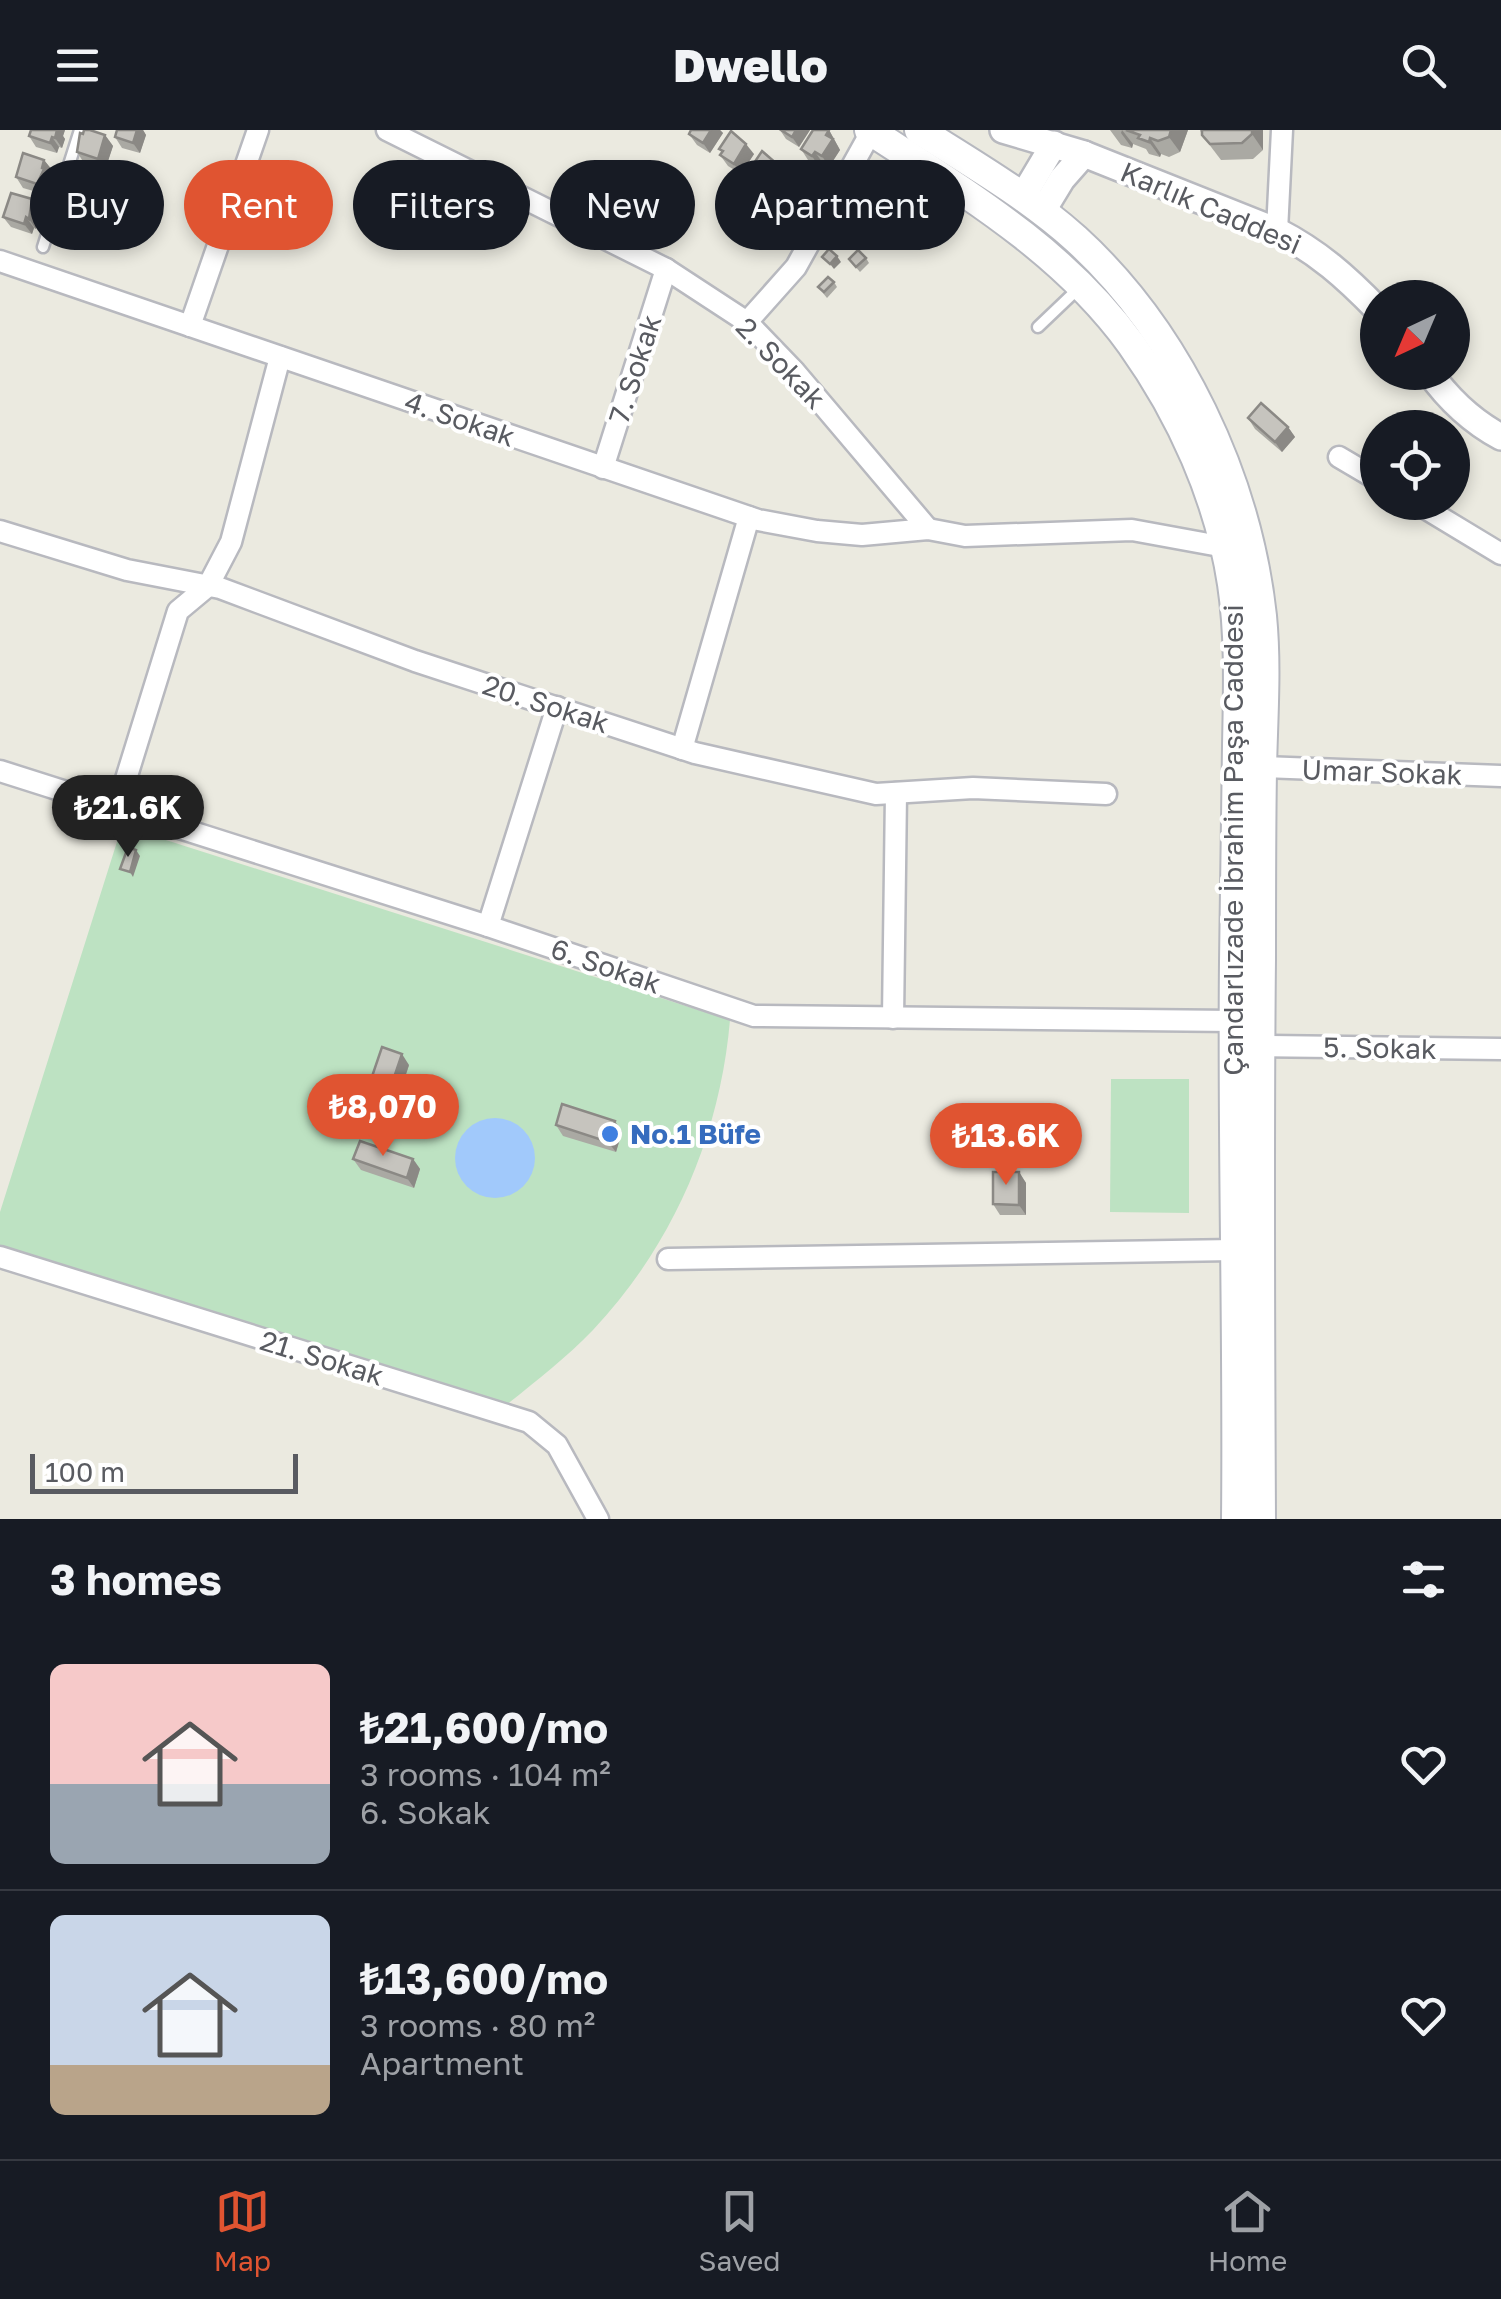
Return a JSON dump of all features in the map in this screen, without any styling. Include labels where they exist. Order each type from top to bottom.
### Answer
[{"type":"main road","name":"Çandarlızade İbrahim Paşa Caddesi","points":[[919,130],[1032,204],[1076,239],[1138,307],[1206,418],[1254,562],[1265,680],[1260,1046],[1261,1519]]},
{"type":"main road","name":"Çandarlızade İbrahim Paşa Caddesi","points":[[870,131],[1008,222],[1082,286],[1130,343],[1169,406],[1202,476],[1225,547],[1236,634],[1236,1519]]},
{"type":"main road","points":[[1008,222],[1032,204]]},
{"type":"street","points":[[190,326],[258,130]]},
{"type":"street","name":"2. Sokak","points":[[387,130],[666,269],[747,322],[796,372],[928,529]]},
{"type":"street","name":"Karlık Caddesi","points":[[1003,130],[1050,137],[1277,231],[1342,273],[1360,292]]},
{"type":"street","points":[[1277,231],[1282,130]]},
{"type":"street","points":[[747,322],[796,267],[870,131]]},
{"type":"street","points":[[1032,204],[1050,137]]},
{"type":"street","points":[[1032,204],[1084,154]]},
{"type":"street","name":"4. Sokak","points":[[0,260],[750,518],[847,534],[928,529],[965,536],[1132,530],[1225,547]]},
{"type":"street","name":"7. Sokak","points":[[603,468],[666,269]]},
{"type":"street","points":[[117,808],[178,611],[208,586],[231,542],[280,357]]},
{"type":"street","points":[[1443,390],[1476,423],[1501,437]]},
{"type":"street","points":[[1339,457],[1360,469]]},
{"type":"street","points":[[682,749],[750,518]]},
{"type":"street","points":[[1445,520],[1501,554]]},
{"type":"street","name":"20. Sokak","points":[[0,531],[127,570],[220,588],[415,660],[682,749],[876,794],[974,788],[1106,794]]},
{"type":"street","points":[[488,926],[557,707]]},
{"type":"street","name":"Umar Sokak","points":[[1262,768],[1501,776]]},
{"type":"street","name":"6. Sokak","points":[[0,771],[488,926],[754,1016],[1234,1022]]},
{"type":"street","points":[[892,1018],[896,793]]},
{"type":"street","name":"5. Sokak","points":[[1260,1046],[1501,1050]]},
{"type":"street","points":[[668,1259],[1234,1250]]},
{"type":"street","name":"21. Sokak","points":[[0,1257],[529,1422],[557,1445],[598,1519]]},
{"type":"lane","points":[[71,160],[80,130]]},
{"type":"lane","points":[[1038,327],[1082,286]]},
{"type":"green space","points":[[122,826],[730,1020],[716,1105],[688,1187],[669,1225],[647,1262],[593,1330],[505,1406],[0,1248],[0,1212]]},
{"type":"green space","points":[[1111,1079],[1189,1079],[1189,1213],[1110,1212]]},
{"type":"water","points":[[487,1118],[503,1118],[524,1129],[535,1158],[524,1187],[503,1198],[487,1198],[473,1192],[461,1180],[455,1166],[455,1150],[461,1136],[473,1124]]},
{"type":"building","points":[[31,130],[57,130],[50,143],[29,136]]},
{"type":"building","points":[[84,130],[105,135],[98,159],[77,152]]},
{"type":"building","points":[[117,130],[137,130],[133,143],[115,137]]},
{"type":"building","points":[[691,130],[711,130],[703,143],[689,134]]},
{"type":"building","points":[[813,130],[829,130],[826,135],[833,139],[822,156],[815,152],[812,156],[801,149]]},
{"type":"building","points":[[1126,130],[1171,130],[1169,137],[1158,141],[1150,138],[1149,142]]},
{"type":"building","points":[[1202,130],[1252,130],[1252,134],[1242,143],[1210,144]]},
{"type":"building","points":[[731,131],[746,144],[736,160],[728,160],[719,149]]},
{"type":"building","points":[[762,151],[772,160],[756,160]]},
{"type":"building","points":[[23,153],[44,160],[30,160],[30,182],[16,177]]},
{"type":"building","points":[[11,193],[30,198],[29,219],[26,217],[24,224],[3,217]]},
{"type":"building","points":[[828,250],[837,256],[830,264],[822,257]]},
{"type":"building","points":[[858,250],[866,258],[856,267],[849,259]]},
{"type":"building","points":[[828,277],[834,282],[824,292],[818,287]]},
{"type":"building","points":[[1261,403],[1288,427],[1275,442],[1248,418]]},
{"type":"building","points":[[128,847],[136,850],[130,872],[120,869]]},
{"type":"building","points":[[382,1047],[402,1054],[383,1110],[363,1103]]},
{"type":"building","points":[[562,1104],[615,1121],[608,1142],[556,1125]]},
{"type":"building","points":[[360,1141],[413,1159],[407,1178],[353,1159]]},
{"type":"building","points":[[993,1172],[1019,1172],[1019,1205],[993,1204]]},
{"type":"place","name":"No.1 Büfe","points":[[610,1134]]}]
